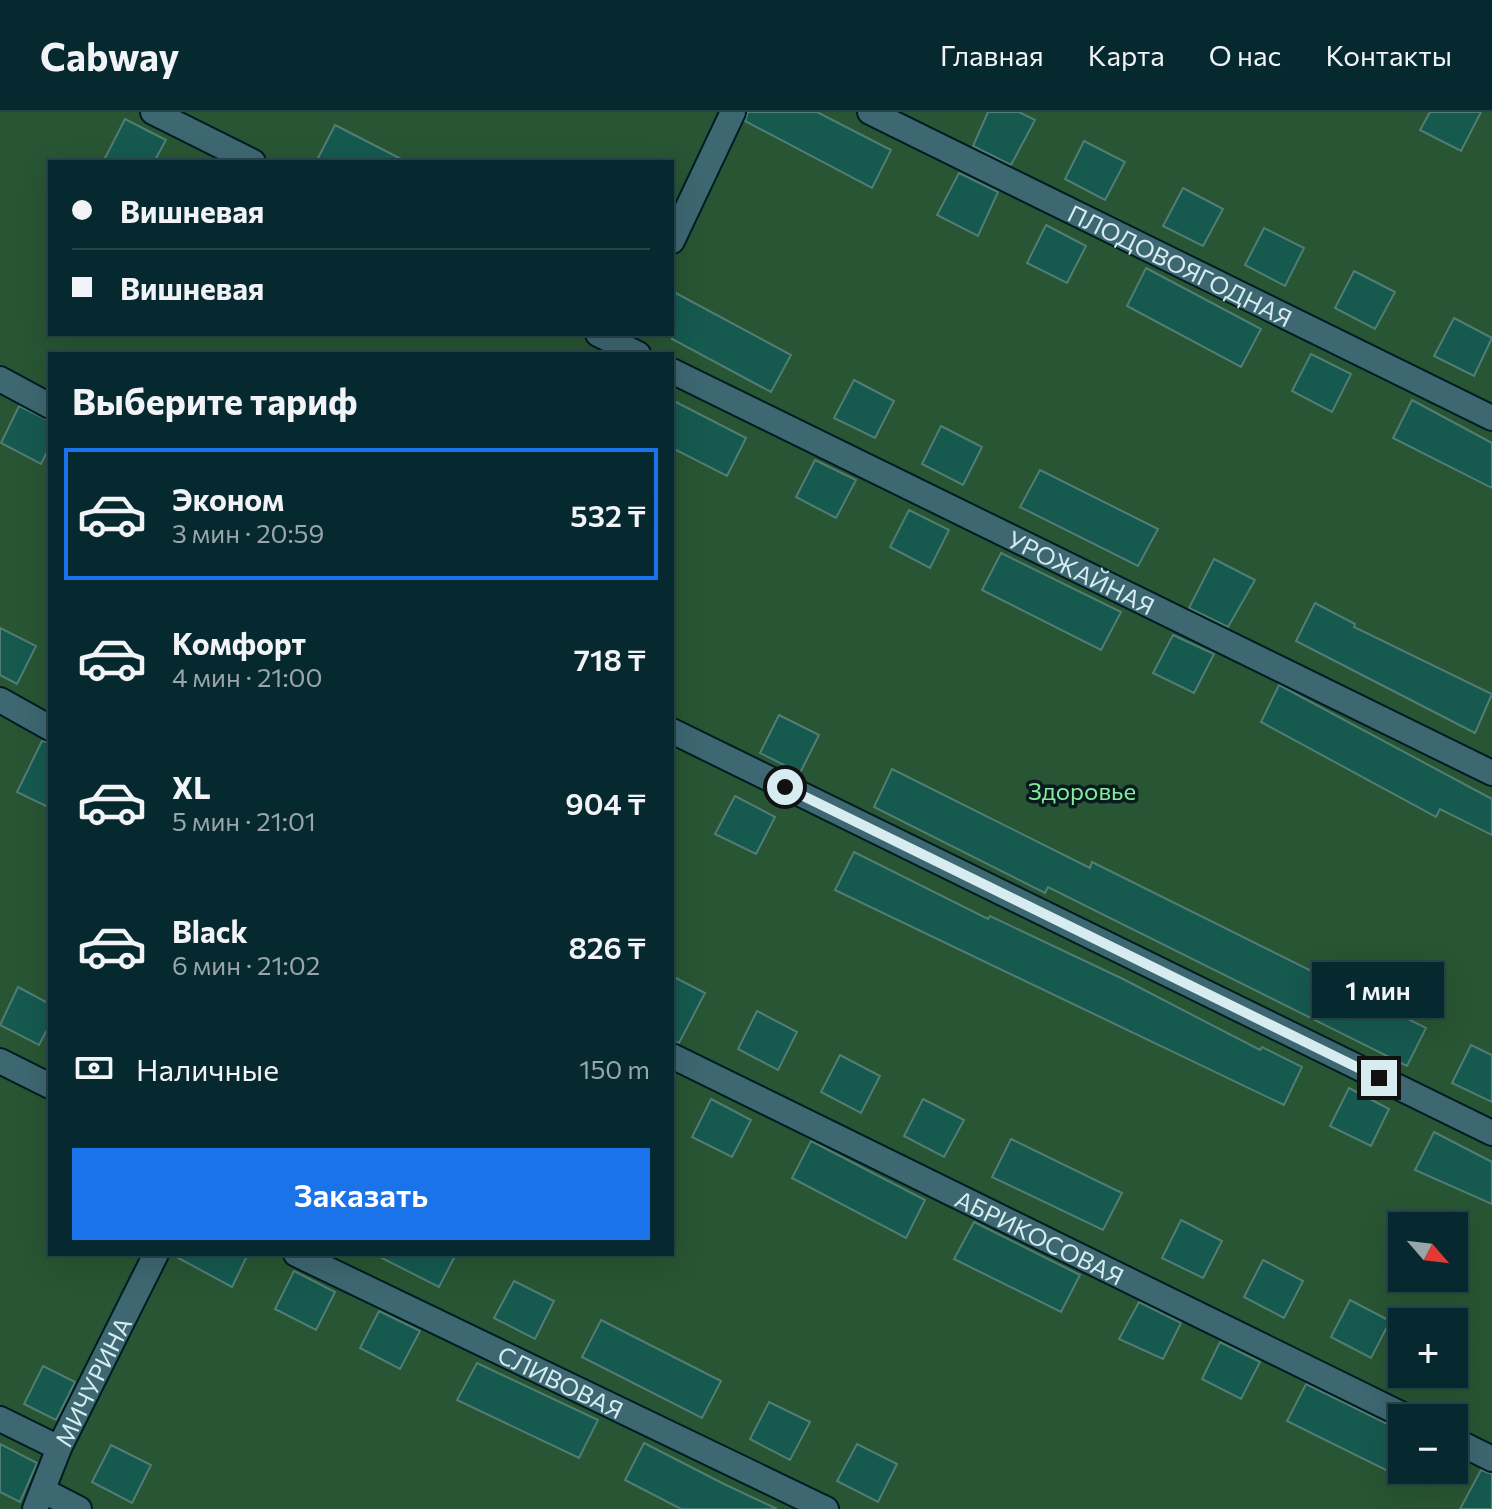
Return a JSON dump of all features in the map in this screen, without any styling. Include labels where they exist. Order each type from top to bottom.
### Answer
[{"type":"street","points":[[153,112],[249,160]]},
{"type":"street","points":[[674,237],[733,112]]},
{"type":"street","name":"ПЛОДОВОЯГОДНАЯ","points":[[870,112],[1492,418]]},
{"type":"street","points":[[602,336],[626,347]]},
{"type":"street","name":"УРОЖАЙНАЯ","points":[[674,372],[1492,773]]},
{"type":"street","points":[[0,379],[48,405]]},
{"type":"street","points":[[0,700],[48,727]]},
{"type":"street","points":[[674,732],[1492,1133]]},
{"type":"street","name":"АБРИКОСОВАЯ","points":[[674,1057],[1388,1408]]},
{"type":"street","points":[[0,1061],[48,1085]]},
{"type":"street","name":"МИЧУРИНА","points":[[39,1500],[59,1448],[155,1256]]},
{"type":"street","name":"СЛИВОВАЯ","points":[[300,1256],[826,1509]]},
{"type":"street","points":[[0,1419],[59,1448]]},
{"type":"street","points":[[1468,1447],[1492,1459]]},
{"type":"street","points":[[39,1500],[79,1509]]},
{"type":"green space","name":"Здоровье","points":[[0,112],[1492,112],[1492,1509],[0,1509]]},
{"type":"building","points":[[748,112],[817,112],[891,150],[872,188],[745,121]]},
{"type":"building","points":[[988,112],[1019,112],[1035,120],[1011,165],[973,146]]},
{"type":"building","points":[[1430,112],[1481,112],[1461,151],[1420,130]]},
{"type":"building","points":[[125,119],[166,140],[155,160],[104,160]]},
{"type":"building","points":[[335,125],[403,160],[317,160]]},
{"type":"building","points":[[1084,141],[1125,162],[1105,200],[1065,179]]},
{"type":"building","points":[[959,173],[998,192],[978,236],[937,215]]},
{"type":"building","points":[[1183,188],[1223,209],[1203,246],[1163,226]]},
{"type":"building","points":[[1046,225],[1086,246],[1067,283],[1027,263]]},
{"type":"building","points":[[1264,228],[1304,248],[1285,286],[1245,265]]},
{"type":"building","points":[[1146,268],[1261,329],[1241,367],[1127,306]]},
{"type":"building","points":[[1354,271],[1395,292],[1375,329],[1335,308]]},
{"type":"building","points":[[674,292],[791,355],[771,392],[672,339]]},
{"type":"building","points":[[1454,318],[1492,338],[1474,376],[1434,356]]},
{"type":"building","points":[[1311,354],[1351,374],[1332,412],[1292,391]]},
{"type":"building","points":[[854,380],[894,401],[875,438],[834,418]]},
{"type":"building","points":[[1412,400],[1492,443],[1492,488],[1393,438]]},
{"type":"building","points":[[674,401],[746,438],[727,476],[674,449]]},
{"type":"building","points":[[19,406],[48,420],[48,450],[41,464],[1,443]]},
{"type":"building","points":[[941,426],[982,447],[963,485],[922,464]]},
{"type":"building","points":[[815,460],[856,480],[836,518],[796,497]]},
{"type":"building","points":[[1040,470],[1158,529],[1138,566],[1020,507]]},
{"type":"building","points":[[909,510],[949,530],[930,568],[890,547]]},
{"type":"building","points":[[1001,553],[1121,612],[1101,650],[982,590]]},
{"type":"building","points":[[1214,559],[1255,580],[1228,627],[1189,608]]},
{"type":"building","points":[[1315,603],[1355,624],[1354,627],[1492,694],[1475,733],[1296,641]]},
{"type":"building","points":[[0,628],[36,646],[17,684],[0,675]]},
{"type":"building","points":[[1173,635],[1214,654],[1194,693],[1153,673]]},
{"type":"building","points":[[1279,685],[1492,799],[1492,835],[1440,809],[1436,817],[1261,722]]},
{"type":"building","points":[[779,715],[819,735],[800,773],[760,753]]},
{"type":"building","points":[[42,741],[48,742],[48,807],[17,792]]},
{"type":"building","points":[[892,769],[1090,868],[1092,862],[1426,1028],[1407,1066],[1048,887],[1045,893],[874,807]]},
{"type":"building","points":[[735,796],[775,817],[756,854],[715,834]]},
{"type":"building","points":[[854,852],[988,919],[990,916],[1123,979],[1260,1050],[1262,1047],[1302,1067],[1284,1105],[835,890]]},
{"type":"building","points":[[674,977],[705,993],[679,1043],[674,1042]]},
{"type":"building","points":[[18,987],[48,1003],[48,1028],[39,1045],[0,1025]]},
{"type":"building","points":[[757,1011],[797,1032],[778,1070],[738,1049]]},
{"type":"building","points":[[1471,1045],[1492,1055],[1492,1102],[1452,1083]]},
{"type":"building","points":[[840,1055],[880,1076],[861,1113],[821,1092]]},
{"type":"building","points":[[1349,1088],[1389,1109],[1371,1146],[1330,1126]]},
{"type":"building","points":[[711,1099],[751,1120],[732,1157],[692,1137]]},
{"type":"building","points":[[923,1099],[964,1120],[944,1157],[904,1136]]},
{"type":"building","points":[[1434,1132],[1492,1162],[1492,1204],[1415,1170]]},
{"type":"building","points":[[1011,1139],[1122,1193],[1103,1230],[992,1177]]},
{"type":"building","points":[[811,1141],[925,1200],[906,1238],[792,1178]]},
{"type":"building","points":[[1181,1220],[1222,1241],[1203,1278],[1162,1258]]},
{"type":"building","points":[[974,1222],[1080,1275],[1061,1312],[954,1259]]},
{"type":"building","points":[[175,1256],[247,1256],[232,1287]]},
{"type":"building","points":[[378,1256],[455,1256],[439,1287]]},
{"type":"building","points":[[1263,1260],[1303,1281],[1284,1318],[1244,1297]]},
{"type":"building","points":[[294,1271],[335,1292],[316,1330],[275,1309]]},
{"type":"building","points":[[514,1281],[554,1301],[535,1339],[494,1318]]},
{"type":"building","points":[[1350,1300],[1388,1320],[1371,1358],[1331,1337]]},
{"type":"building","points":[[1139,1302],[1181,1323],[1163,1359],[1119,1339]]},
{"type":"building","points":[[379,1311],[420,1331],[400,1369],[360,1348]]},
{"type":"building","points":[[601,1320],[721,1381],[702,1418],[582,1357]]},
{"type":"building","points":[[1220,1342],[1260,1362],[1241,1399],[1202,1379]]},
{"type":"building","points":[[477,1363],[598,1420],[579,1458],[457,1400]]},
{"type":"building","points":[[43,1366],[75,1382],[56,1420],[24,1404]]},
{"type":"building","points":[[1306,1384],[1388,1424],[1388,1471],[1287,1421]]},
{"type":"building","points":[[769,1402],[810,1422],[790,1460],[750,1439]]},
{"type":"building","points":[[644,1443],[777,1509],[681,1509],[625,1480]]},
{"type":"building","points":[[0,1444],[37,1463],[20,1502],[0,1492]]},
{"type":"building","points":[[857,1444],[897,1464],[878,1502],[837,1481]]},
{"type":"building","points":[[111,1445],[151,1465],[132,1503],[92,1482]]},
{"type":"building","points":[[1481,1470],[1492,1474],[1492,1509],[1460,1509]]},
{"type":"route","points":[[785,787],[1379,1078]]}]
